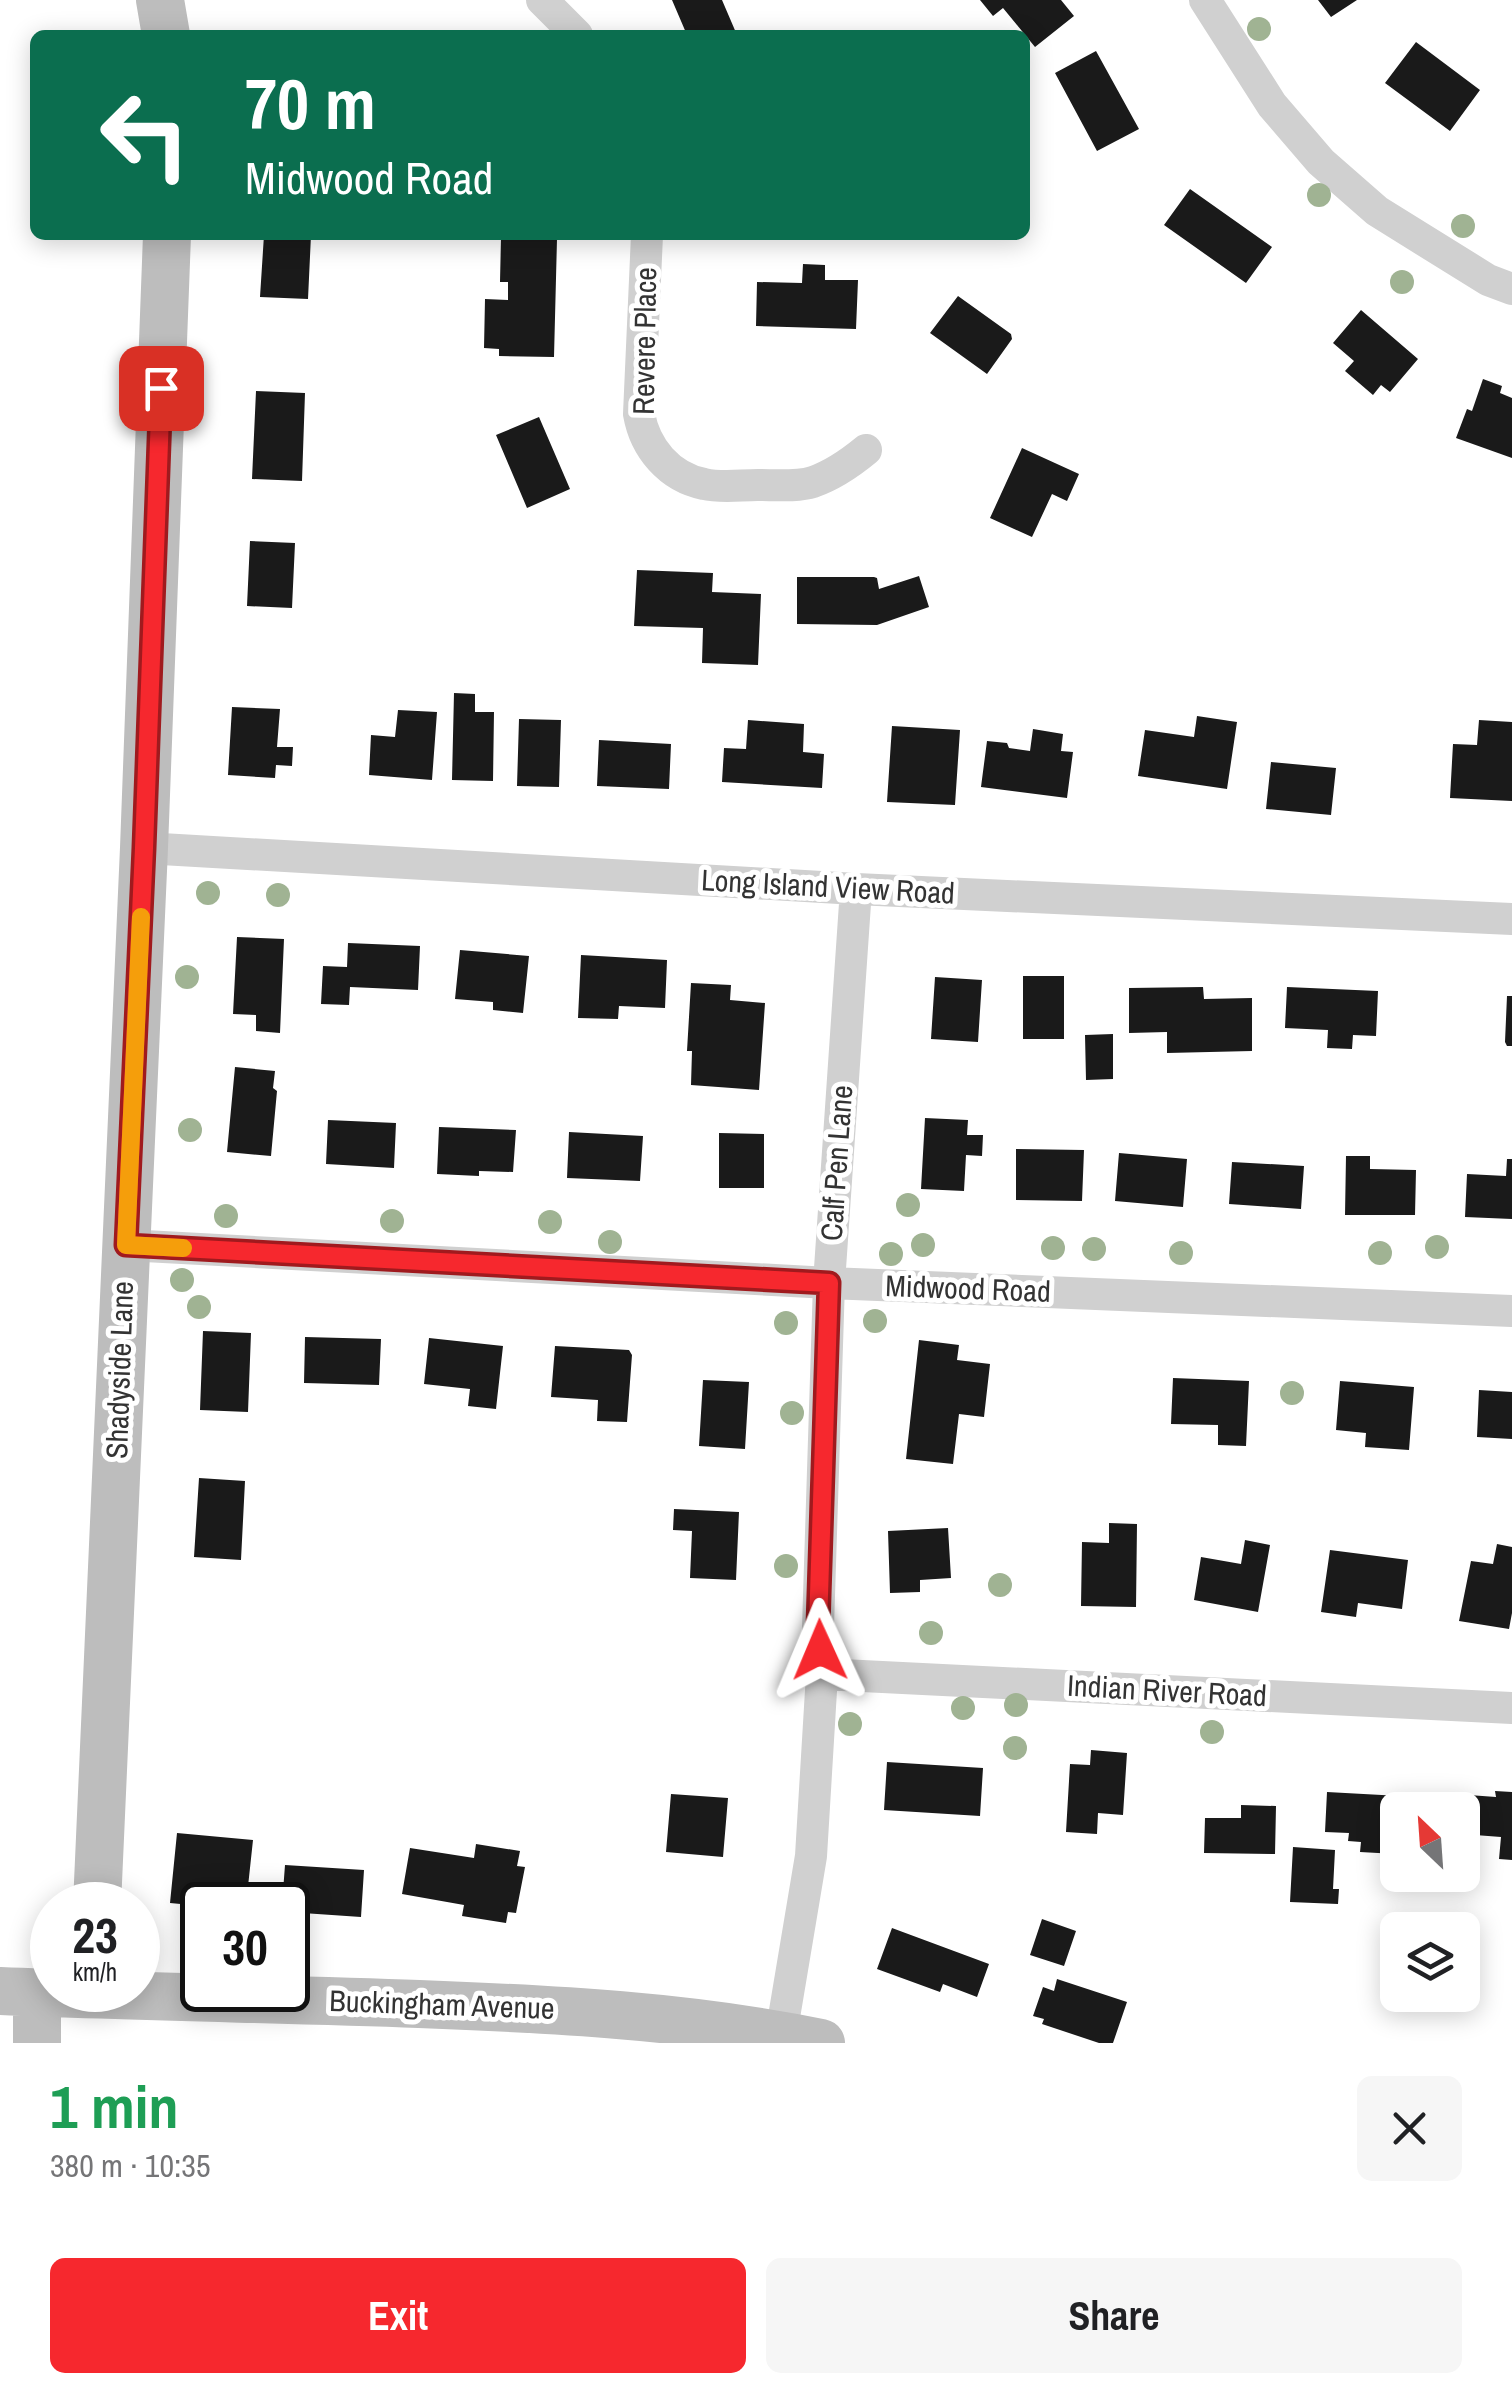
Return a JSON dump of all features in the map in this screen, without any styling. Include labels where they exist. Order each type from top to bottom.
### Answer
[{"type":"street","points":[[161,0],[165,30]]},
{"type":"street","points":[[542,0],[572,30]]},
{"type":"street","points":[[1206,0],[1272,105],[1321,162],[1378,211],[1488,280],[1512,288]]},
{"type":"street","name":"Shadyside Lane","points":[[98,1882],[144,848],[166,240]]},
{"type":"street","name":"Revere Place","points":[[647,240],[640,414],[645,438],[661,460],[672,470],[702,484],[808,484],[842,469],[866,450]]},
{"type":"street","name":"Long Island View Road","points":[[144,848],[856,890],[1512,920]]},
{"type":"street","name":"Calf Pen Lane","points":[[801,2039],[822,1674],[818,1626],[829,1283],[856,890]]},
{"type":"street","name":"Midwood Road","points":[[126,1245],[829,1283],[1512,1311]]},
{"type":"street","name":"Indian River Road","points":[[822,1674],[1512,1708]]},
{"type":"street","points":[[18,1992],[37,2043]]},
{"type":"street","name":"Buckingham Avenue","points":[[160,1995],[564,2010],[680,2021],[801,2039]]},
{"type":"building","points":[[672,0],[722,0],[735,30],[685,30]]},
{"type":"building","points":[[980,0],[1061,0],[1074,16],[1035,47],[1030,41],[1030,30],[1021,30],[1003,8],[993,16]]},
{"type":"building","points":[[1318,0],[1357,0],[1331,17]]},
{"type":"building","points":[[1416,42],[1480,90],[1450,131],[1385,83]]},
{"type":"building","points":[[1096,51],[1139,129],[1097,151],[1055,73]]},
{"type":"building","points":[[1190,189],[1272,247],[1246,283],[1164,225]]},
{"type":"building","points":[[264,240],[311,240],[308,299],[260,297]]},
{"type":"building","points":[[501,240],[557,240],[554,357],[499,356],[499,349],[484,348],[485,299],[508,300],[508,282],[500,282]]},
{"type":"building","points":[[803,264],[825,265],[825,280],[858,280],[856,329],[756,326],[757,282],[802,283]]},
{"type":"building","points":[[958,296],[1011,334],[1012,339],[987,374],[930,333]]},
{"type":"building","points":[[1361,310],[1418,359],[1390,392],[1381,385],[1373,395],[1345,371],[1354,361],[1333,343]]},
{"type":"building","points":[[1483,379],[1502,386],[1500,393],[1512,398],[1512,458],[1456,438],[1467,409],[1472,411]]},
{"type":"building","points":[[256,391],[305,393],[302,481],[252,479]]},
{"type":"building","points":[[539,417],[570,489],[527,508],[496,435]]},
{"type":"building","points":[[1022,448],[1079,474],[1067,501],[1052,494],[1032,537],[990,518]]},
{"type":"building","points":[[250,541],[295,543],[292,608],[247,606]]},
{"type":"building","points":[[637,570],[713,573],[712,592],[761,594],[758,665],[702,663],[703,628],[634,626]]},
{"type":"building","points":[[919,576],[929,607],[877,625],[797,624],[797,577],[874,577],[879,589]]},
{"type":"building","points":[[454,693],[475,694],[475,712],[494,712],[493,781],[452,780]]},
{"type":"building","points":[[232,707],[280,709],[277,747],[293,747],[292,766],[276,765],[275,778],[228,775]]},
{"type":"building","points":[[398,710],[437,712],[432,780],[369,775],[371,735],[395,737]]},
{"type":"building","points":[[1197,716],[1237,722],[1227,789],[1138,776],[1145,730],[1194,737]]},
{"type":"building","points":[[519,719],[561,720],[559,787],[517,786]]},
{"type":"building","points":[[748,720],[804,724],[803,752],[824,754],[822,788],[722,782],[724,748],[746,749]]},
{"type":"building","points":[[1479,720],[1512,722],[1512,801],[1450,798],[1453,744],[1477,745]]},
{"type":"building","points":[[892,726],[960,730],[955,805],[887,802]]},
{"type":"building","points":[[1033,729],[1063,734],[1061,751],[1073,752],[1067,798],[981,787],[987,741],[1030,751]]},
{"type":"building","points":[[599,740],[671,744],[669,789],[597,786]]},
{"type":"building","points":[[1271,762],[1336,768],[1331,815],[1266,809]]},
{"type":"building","points":[[237,937],[284,939],[280,1033],[256,1031],[256,1015],[233,1014]]},
{"type":"building","points":[[348,943],[420,946],[418,990],[350,987],[349,1005],[321,1004],[323,966],[347,967]]},
{"type":"building","points":[[460,950],[529,956],[523,1013],[493,1010],[493,1002],[455,999]]},
{"type":"building","points":[[581,955],[667,960],[665,1008],[619,1006],[618,1019],[578,1018]]},
{"type":"building","points":[[1023,976],[1064,976],[1064,1039],[1023,1039]]},
{"type":"building","points":[[935,977],[982,980],[978,1042],[931,1039]]},
{"type":"building","points":[[691,983],[731,985],[730,1000],[765,1003],[759,1090],[691,1085],[692,1051],[687,1051]]},
{"type":"building","points":[[1203,987],[1204,999],[1252,998],[1252,1051],[1167,1053],[1167,1032],[1129,1033],[1129,988]]},
{"type":"building","points":[[1287,987],[1378,991],[1376,1036],[1353,1035],[1352,1049],[1327,1048],[1328,1030],[1285,1028]]},
{"type":"building","points":[[1507,996],[1512,996],[1512,1046],[1505,1042]]},
{"type":"building","points":[[1113,1034],[1113,1079],[1086,1080],[1085,1035]]},
{"type":"building","points":[[235,1067],[275,1071],[271,1156],[227,1152]]},
{"type":"building","points":[[925,1118],[968,1120],[967,1135],[983,1135],[982,1156],[966,1155],[964,1191],[921,1189]]},
{"type":"building","points":[[328,1120],[396,1123],[394,1168],[326,1164]]},
{"type":"building","points":[[439,1127],[516,1130],[513,1172],[479,1171],[479,1176],[437,1174]]},
{"type":"building","points":[[569,1132],[643,1136],[640,1181],[567,1178]]},
{"type":"building","points":[[719,1133],[764,1134],[764,1188],[719,1188]]},
{"type":"building","points":[[1016,1149],[1084,1150],[1082,1201],[1016,1200]]},
{"type":"building","points":[[1119,1153],[1187,1159],[1183,1207],[1115,1201]]},
{"type":"building","points":[[1346,1156],[1370,1156],[1370,1169],[1416,1170],[1415,1215],[1345,1215]]},
{"type":"building","points":[[1507,1159],[1512,1159],[1512,1219],[1465,1217],[1467,1174],[1506,1176]]},
{"type":"building","points":[[1232,1162],[1304,1166],[1301,1209],[1229,1204]]},
{"type":"building","points":[[203,1331],[251,1333],[248,1412],[200,1410]]},
{"type":"building","points":[[305,1337],[381,1339],[379,1385],[304,1383]]},
{"type":"building","points":[[429,1338],[503,1346],[496,1409],[468,1406],[470,1389],[424,1384]]},
{"type":"building","points":[[919,1340],[959,1345],[957,1360],[990,1364],[984,1417],[959,1414],[953,1464],[906,1459]]},
{"type":"building","points":[[555,1346],[629,1350],[632,1355],[627,1422],[597,1421],[598,1400],[551,1397]]},
{"type":"building","points":[[1173,1378],[1249,1381],[1246,1446],[1218,1445],[1218,1425],[1171,1424]]},
{"type":"building","points":[[703,1380],[749,1382],[745,1449],[699,1446]]},
{"type":"building","points":[[1340,1381],[1414,1387],[1409,1450],[1365,1447],[1366,1433],[1336,1430]]},
{"type":"building","points":[[1479,1390],[1512,1392],[1512,1439],[1477,1437]]},
{"type":"building","points":[[199,1478],[245,1481],[241,1560],[194,1557]]},
{"type":"building","points":[[674,1509],[739,1512],[736,1580],[690,1578],[692,1531],[673,1530]]},
{"type":"building","points":[[1109,1523],[1137,1524],[1136,1607],[1081,1606],[1082,1542],[1109,1543]]},
{"type":"building","points":[[948,1528],[951,1578],[920,1580],[920,1592],[890,1593],[888,1531]]},
{"type":"building","points":[[1245,1540],[1270,1545],[1258,1612],[1194,1600],[1201,1557],[1241,1564]]},
{"type":"building","points":[[1497,1544],[1512,1547],[1509,1629],[1459,1621],[1471,1561],[1493,1564]]},
{"type":"building","points":[[1330,1550],[1408,1560],[1402,1609],[1358,1603],[1356,1617],[1321,1612]]},
{"type":"building","points":[[1091,1750],[1127,1753],[1123,1815],[1098,1813],[1097,1834],[1066,1832],[1070,1764],[1090,1765]]},
{"type":"building","points":[[887,1762],[983,1768],[980,1816],[884,1810]]},
{"type":"building","points":[[1495,1791],[1512,1792],[1512,1860],[1499,1859],[1501,1837],[1480,1835],[1480,1796],[1496,1797]]},
{"type":"building","points":[[1327,1792],[1380,1795],[1380,1853],[1360,1852],[1361,1842],[1348,1841],[1349,1833],[1325,1832]]},
{"type":"building","points":[[671,1794],[728,1798],[723,1857],[666,1852]]},
{"type":"building","points":[[1241,1805],[1276,1806],[1275,1854],[1204,1853],[1205,1818],[1241,1818]]},
{"type":"building","points":[[177,1833],[253,1840],[248,1882],[180,1882],[180,1904],[170,1903]]},
{"type":"building","points":[[476,1844],[520,1851],[517,1866],[525,1867],[516,1913],[508,1912],[506,1923],[462,1916],[464,1905],[402,1894],[410,1848],[474,1858]]},
{"type":"building","points":[[1293,1847],[1335,1850],[1333,1889],[1339,1889],[1338,1904],[1290,1902]]},
{"type":"building","points":[[285,1865],[364,1870],[361,1917],[310,1914],[310,1882],[284,1882]]},
{"type":"building","points":[[1042,1919],[1076,1931],[1064,1966],[1030,1955]]},
{"type":"building","points":[[892,1928],[989,1964],[977,1997],[943,1984],[940,1992],[877,1969]]},
{"type":"building","points":[[1057,1979],[1127,2002],[1113,2043],[1099,2043],[1042,2024],[1044,2019],[1033,2016],[1043,1987],[1054,1991]]},
{"type":"slow traffic","points":[[141,917],[126,1245],[183,1248]]},
{"type":"route","points":[[161,388],[126,1245],[829,1283],[820,1650]]}]
